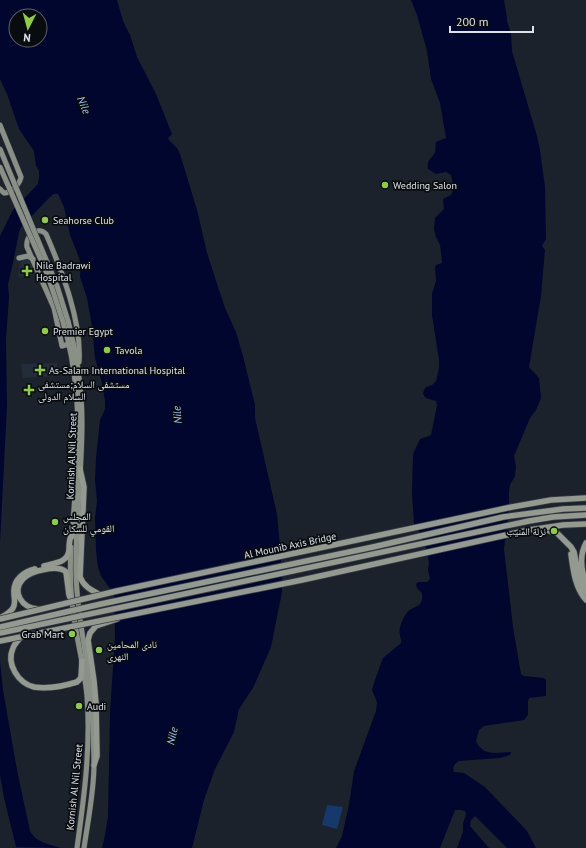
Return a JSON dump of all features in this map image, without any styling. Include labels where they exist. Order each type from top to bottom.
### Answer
[{"type":"highway","points":[[0,125],[21,177],[19,184],[8,193],[4,193],[0,189]]},
{"type":"highway","name":"Kornish Al Nil Street","points":[[0,149],[57,286],[78,369],[82,423],[76,541],[76,582],[90,689],[94,765],[84,848]]},
{"type":"highway","name":"Kornish Al Nil Street","points":[[0,167],[48,276],[66,322],[76,391],[78,428],[72,534],[72,602],[87,696],[88,735],[86,778],[77,847]]},
{"type":"highway","points":[[69,344],[62,346],[54,308],[27,247],[28,236],[37,230],[46,234],[59,266],[69,298],[79,340],[78,369]]},
{"type":"highway","points":[[19,258],[28,256],[33,259]]},
{"type":"highway","points":[[80,469],[84,483],[80,577],[88,589],[101,595]]},
{"type":"highway","name":"Al Mounib Axis Bridge","points":[[0,619],[101,595],[525,504],[551,500],[586,498]]},
{"type":"highway","name":"Al Mounib Axis Bridge","points":[[0,627],[101,604],[373,547],[503,517],[550,510],[586,508]]},
{"type":"highway","points":[[0,633],[528,521],[552,517],[586,515]]},
{"type":"highway","points":[[0,641],[295,581],[539,528],[586,524]]},
{"type":"highway","points":[[539,528],[557,533],[574,552],[580,581],[586,592]]},
{"type":"highway","points":[[48,608],[38,609],[28,607],[21,600],[18,590],[19,585],[25,577],[63,561],[68,554],[69,541],[72,534]]},
{"type":"highway","points":[[566,543],[570,551],[580,591],[586,600]]},
{"type":"highway","points":[[586,543],[581,559],[582,571],[586,583]]},
{"type":"highway","points":[[0,619],[13,608],[15,602],[15,585],[20,576],[28,571],[49,567],[59,568],[66,572],[68,591],[72,602]]},
{"type":"highway","points":[[94,765],[97,756],[96,704],[93,675],[87,644],[89,636],[96,626],[123,616]]},
{"type":"highway","points":[[22,636],[13,648],[12,661],[13,668],[19,678],[28,685],[49,687],[77,682],[81,678],[82,661]]},
{"type":"shaded area","name":"Nile Badrawi Hospital","points":[[26,259],[32,261],[37,274],[18,277],[20,263]]},
{"type":"shaded area","name":"As-Salam International Hospital","points":[[57,363],[58,376],[23,378],[21,364]]},
{"type":"shaded area","points":[[327,805],[343,807],[337,829],[322,825]]},
{"type":"water","name":"Nile","points":[[0,0],[117,0],[123,21],[130,35],[137,57],[156,94],[172,134],[168,139],[177,148],[180,154],[197,210],[207,253],[225,308],[236,332],[243,356],[255,405],[255,418],[277,514],[281,556],[282,592],[271,647],[253,688],[239,709],[234,732],[215,769],[204,800],[192,848],[102,848],[108,816],[110,712],[115,638],[114,594],[101,576],[96,551],[96,458],[100,420],[105,409],[105,401],[95,358],[92,326],[87,298],[80,277],[81,265],[70,235],[64,207],[58,194],[54,194],[50,197],[21,227],[8,284],[9,297],[6,340],[7,406],[0,543],[0,236],[13,210],[38,184],[39,178],[39,171],[36,166],[34,151],[19,129],[7,94],[0,79]]},
{"type":"water","points":[[411,0],[504,0],[507,21],[511,33],[512,51],[540,150],[545,187],[546,239],[542,246],[545,250],[541,296],[529,367],[539,378],[541,398],[536,410],[530,418],[514,456],[516,466],[515,476],[510,485],[509,511],[504,549],[513,627],[521,674],[524,676],[544,678],[546,680],[546,696],[529,698],[528,715],[524,720],[484,726],[479,730],[476,741],[482,749],[490,752],[511,752],[510,755],[500,758],[459,761],[453,768],[454,772],[464,773],[485,787],[527,831],[536,848],[507,848],[475,816],[471,820],[470,826],[489,848],[457,848],[463,832],[463,823],[466,815],[465,811],[455,810],[440,848],[336,848],[342,836],[349,805],[354,771],[376,711],[377,702],[372,690],[375,680],[383,658],[401,643],[400,630],[405,616],[408,611],[421,602],[422,593],[417,588],[416,584],[418,582],[427,582],[430,579],[427,551],[420,533],[414,524],[412,493],[413,454],[420,439],[431,435],[437,405],[436,401],[426,398],[423,394],[426,387],[432,385],[436,381],[439,368],[432,315],[432,294],[436,281],[435,268],[436,265],[442,263],[442,261],[440,245],[434,229],[435,218],[444,209],[443,199],[451,195],[454,188],[451,175],[446,172],[436,174],[428,169],[429,162],[435,152],[436,142],[446,138],[440,103],[431,79],[427,51],[417,15]]},
{"type":"water","points":[[0,661],[3,690],[17,770],[30,831],[39,841],[61,848],[16,847],[0,775]]},
{"type":"place","name":"Wedding Salon","points":[[385,185]]},
{"type":"place","name":"Seahorse Club","points":[[45,220]]},
{"type":"place","name":"Nile Badrawi Hospital","points":[[27,271]]},
{"type":"place","name":"Premier Egypt","points":[[45,331]]},
{"type":"place","name":"Tavola","points":[[107,350]]},
{"type":"place","name":"As-Salam International Hospital","points":[[40,370]]},
{"type":"place","name":"مستشفى السلام;مستشفى السلام الدولى","points":[[29,390]]},
{"type":"place","name":"المجلس القومي للسكان","points":[[55,522]]},
{"type":"place","name":"نزلة المنيب","points":[[554,531]]},
{"type":"place","name":"Grab Mart","points":[[72,634]]},
{"type":"place","name":"نادى المحامين النهرى","points":[[99,650]]},
{"type":"place","name":"Audi","points":[[79,706]]}]
